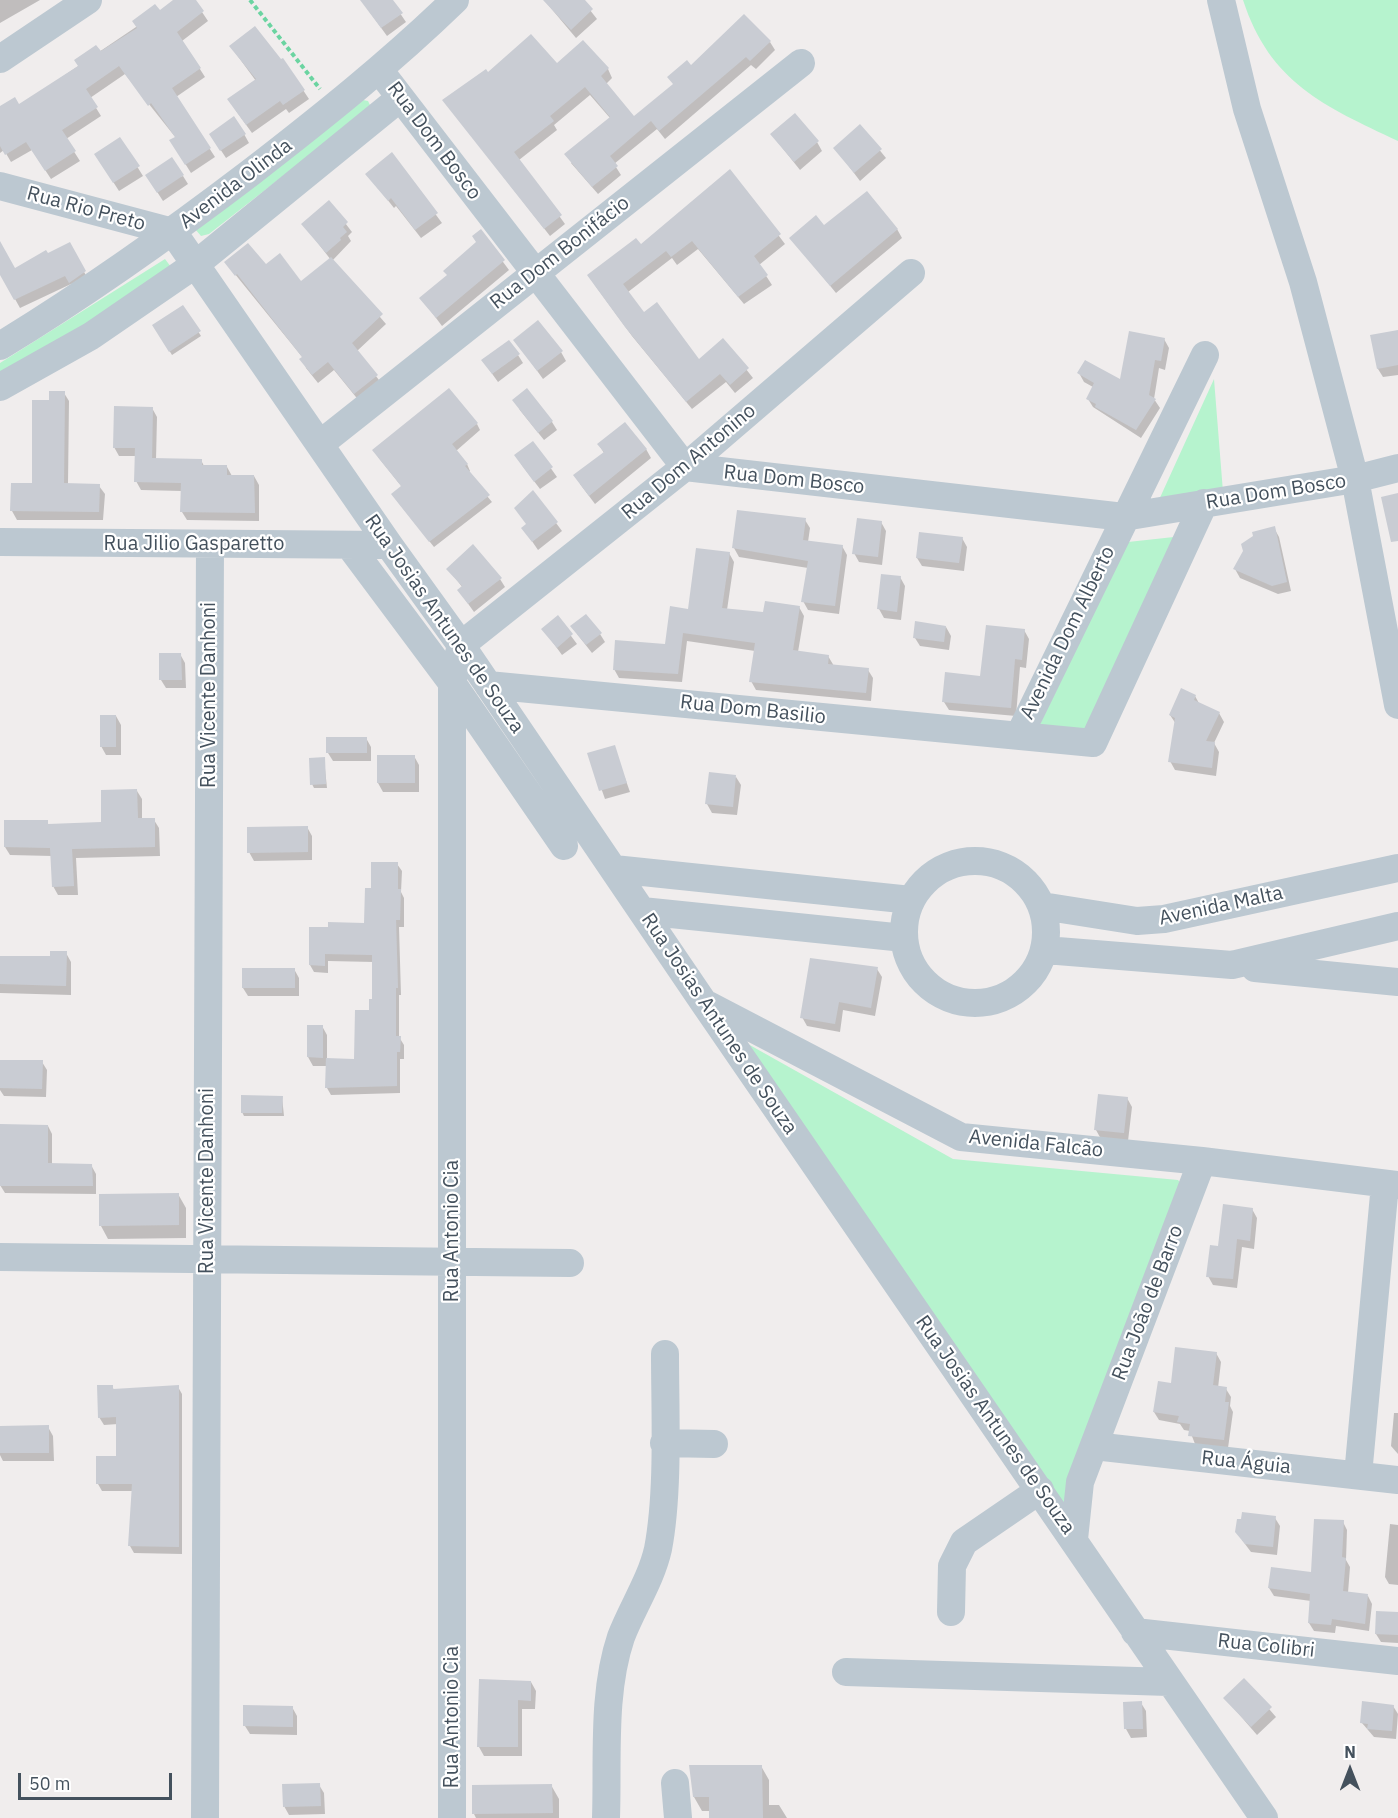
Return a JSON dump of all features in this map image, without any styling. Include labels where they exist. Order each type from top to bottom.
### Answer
[{"type":"street","points":[[0,58],[88,0]]},
{"type":"street","name":"Avenida Olinda","points":[[1,342],[173,232],[380,71],[455,0]]},
{"type":"street","points":[[1221,0],[1247,109],[1303,282],[1355,479],[1398,705]]},
{"type":"street","name":"Rua Dom Bonifácio","points":[[320,444],[801,63]]},
{"type":"street","name":"Rua Dom Bosco","points":[[380,71],[685,467],[1124,517],[1355,479],[1398,468]]},
{"type":"street","name":"Avenida Olinda","points":[[0,387],[91,336],[196,264],[400,98]]},
{"type":"street","name":"Rua Rio Preto","points":[[0,186],[173,232]]},
{"type":"street","name":"Rua Josias Antunes de Souza","points":[[173,232],[389,545],[461,645],[1264,1818]]},
{"type":"street","name":"Rua Dom Antonino","points":[[461,645],[685,467],[911,273]]},
{"type":"street","name":"Avenida Dom Alberto","points":[[1204,503],[1093,743],[1018,736],[1205,355]]},
{"type":"street","name":"Rua Jilio Gasparetto","points":[[0,542],[389,545]]},
{"type":"street","name":"Rua Vicente Danhoni","points":[[206,1818],[210,544]]},
{"type":"street","points":[[349,545],[452,683],[564,846]]},
{"type":"street","name":"Rua Antonio Cia","points":[[452,1818],[452,683],[461,645]]},
{"type":"street","name":"Rua Dom Basilio","points":[[488,685],[1018,736]]},
{"type":"street","points":[[986,862],[1001,865],[1026,881],[1042,906],[1047,921],[1045,950],[1040,965],[1020,988],[1007,997],[977,1004],[947,998],[933,990],[913,968],[904,938],[905,919],[911,900],[925,882],[943,869],[957,863],[986,862]]},
{"type":"street","name":"Avenida Malta","points":[[1042,906],[1137,921],[1164,919],[1398,867]]},
{"type":"street","points":[[614,870],[911,900]]},
{"type":"street","points":[[642,911],[904,938]]},
{"type":"street","name":"Avenida Malta","points":[[1045,950],[1232,965],[1398,926]]},
{"type":"street","points":[[1232,965],[1398,982]]},
{"type":"street","name":"Avenida Falcão","points":[[704,1003],[961,1137],[1202,1161],[1392,1184]]},
{"type":"street","name":"Rua João de Barro","points":[[1074,1539],[1080,1482],[1202,1161]]},
{"type":"street","points":[[1358,1475],[1392,1184]]},
{"type":"street","points":[[0,1257],[570,1263]]},
{"type":"street","points":[[606,1818],[609,1708],[614,1666],[621,1637],[658,1550],[664,1443],[665,1354]]},
{"type":"street","points":[[664,1443],[714,1444]]},
{"type":"street","name":"Rua Águia","points":[[1094,1446],[1398,1480]]},
{"type":"street","points":[[951,1612],[952,1566],[964,1542],[1040,1490]]},
{"type":"street","name":"Rua Colibri","points":[[1135,1632],[1398,1660]]},
{"type":"street","points":[[846,1672],[1169,1682]]},
{"type":"street","points":[[675,1783],[678,1818]]},
{"type":"path","points":[[250,0],[335,108]]},
{"type":"green space","points":[[1243,0],[1398,0],[1398,141],[1324,103],[1284,72],[1268,52],[1254,28]]},
{"type":"green space","points":[[363,100],[368,101],[371,107],[209,234],[201,236],[195,229]]},
{"type":"green space","points":[[165,259],[171,267],[81,327],[0,374],[0,363]]},
{"type":"green space","points":[[1214,379],[1223,492],[1158,502]]},
{"type":"green space","points":[[1183,536],[1090,734],[1038,728],[1128,542]]},
{"type":"green space","points":[[739,1039],[953,1159],[1178,1180],[1183,1186],[1066,1516]]},
{"type":"building","points":[[173,0],[196,0],[204,11],[177,32],[201,68],[172,88],[211,148],[185,165],[169,140],[175,137],[151,103],[148,106],[119,66],[86,89],[98,107],[62,130],[76,151],[45,171],[26,142],[5,155],[0,146],[0,106],[15,97],[19,104],[78,66],[74,60],[96,45],[101,51],[137,28],[132,21],[155,4],[160,10]]},
{"type":"building","points":[[360,0],[393,0],[403,13],[381,28]]},
{"type":"building","points":[[543,0],[585,0],[593,9],[571,30]]},
{"type":"building","points":[[744,14],[771,41],[750,61],[746,57],[659,131],[651,121],[610,156],[618,166],[592,187],[564,154],[610,117],[585,87],[550,116],[554,121],[514,152],[562,215],[544,229],[442,100],[486,69],[488,72],[531,34],[557,63],[583,40],[609,68],[601,76],[634,116],[673,84],[667,77],[687,60],[691,65]]},
{"type":"building","points":[[255,26],[281,59],[283,58],[305,90],[283,105],[280,101],[246,125],[227,99],[256,79],[229,46]]},
{"type":"building","points":[[795,113],[819,141],[794,162],[770,134]]},
{"type":"building","points":[[234,116],[246,134],[220,151],[209,134]]},
{"type":"building","points":[[860,124],[882,149],[854,173],[833,148]]},
{"type":"building","points":[[120,137],[140,166],[113,183],[94,154]]},
{"type":"building","points":[[392,152],[438,213],[415,230],[391,198],[388,201],[365,174]]},
{"type":"building","points":[[172,157],[184,175],[157,193],[145,175]]},
{"type":"building","points":[[730,169],[781,234],[754,256],[768,275],[738,297],[692,241],[671,257],[666,251],[623,284],[644,312],[657,302],[699,359],[723,338],[749,368],[730,385],[720,374],[686,402],[625,327],[587,275],[636,238],[641,244]]},
{"type":"building","points":[[867,191],[898,229],[830,286],[789,238],[816,215],[824,225]]},
{"type":"building","points":[[329,200],[348,222],[343,227],[347,232],[326,253],[301,224]]},
{"type":"building","points":[[481,229],[505,260],[436,318],[419,298],[447,275],[443,271],[476,242],[472,236]]},
{"type":"building","points":[[0,241],[15,268],[46,250],[48,253],[70,242],[86,271],[69,283],[65,276],[14,300],[0,275]]},
{"type":"building","points":[[248,243],[266,264],[280,253],[301,281],[331,257],[383,314],[352,343],[378,375],[354,394],[328,362],[312,375],[299,359],[302,357],[237,274],[235,276],[224,262]]},
{"type":"building","points":[[183,305],[201,331],[169,352],[152,325]]},
{"type":"building","points":[[538,320],[563,351],[537,371],[513,340]]},
{"type":"building","points":[[1398,330],[1398,365],[1377,369],[1370,335]]},
{"type":"building","points":[[1129,331],[1165,338],[1161,361],[1155,360],[1149,395],[1156,399],[1136,430],[1095,407],[1096,404],[1086,399],[1094,383],[1077,373],[1085,360],[1120,379]]},
{"type":"building","points":[[509,340],[520,354],[492,374],[481,360]]},
{"type":"building","points":[[449,388],[478,423],[452,444],[468,464],[465,466],[490,495],[429,542],[391,494],[401,486],[372,450]]},
{"type":"building","points":[[527,388],[553,421],[538,433],[512,400]]},
{"type":"building","points":[[49,391],[65,391],[64,483],[100,484],[99,512],[10,511],[11,483],[32,483],[32,400],[49,400]]},
{"type":"building","points":[[114,406],[153,407],[152,458],[202,459],[202,465],[227,465],[227,475],[254,475],[255,513],[180,512],[181,483],[134,482],[135,448],[113,448]]},
{"type":"building","points":[[625,422],[647,449],[589,496],[573,475],[604,452],[597,444]]},
{"type":"building","points":[[533,441],[553,467],[534,482],[514,455]]},
{"type":"building","points":[[533,490],[558,522],[532,542],[521,528],[526,524],[514,508]]},
{"type":"building","points":[[1398,493],[1398,541],[1391,542],[1381,497]]},
{"type":"building","points":[[737,510],[806,518],[803,540],[843,545],[835,606],[801,602],[808,561],[732,548]]},
{"type":"building","points":[[857,518],[882,521],[878,557],[852,554]]},
{"type":"building","points":[[1275,526],[1287,582],[1272,586],[1233,569],[1243,551],[1241,544],[1253,536],[1252,532]]},
{"type":"building","points":[[919,532],[963,537],[959,563],[916,558]]},
{"type":"building","points":[[473,544],[502,578],[468,604],[457,590],[462,586],[446,569]]},
{"type":"building","points":[[696,548],[730,552],[722,608],[763,612],[765,601],[800,606],[793,650],[829,655],[828,664],[869,668],[866,693],[749,682],[755,643],[683,633],[678,674],[613,670],[615,640],[665,644],[670,606],[688,609]]},
{"type":"building","points":[[881,574],[901,576],[897,612],[877,609]]},
{"type":"building","points":[[586,614],[602,633],[586,645],[570,626]]},
{"type":"building","points":[[558,615],[573,634],[557,648],[541,629]]},
{"type":"building","points":[[915,621],[946,626],[944,642],[913,638]]},
{"type":"building","points":[[986,625],[1025,629],[1022,660],[1015,659],[1011,708],[942,702],[945,672],[980,676]]},
{"type":"building","points":[[159,653],[181,653],[182,680],[159,680]]},
{"type":"building","points":[[1181,688],[1196,695],[1194,700],[1220,712],[1206,741],[1215,742],[1212,768],[1168,762],[1175,718],[1169,715]]},
{"type":"building","points":[[100,715],[116,715],[116,747],[100,747]]},
{"type":"building","points":[[326,737],[367,737],[367,753],[326,753]]},
{"type":"building","points":[[615,745],[627,783],[599,791],[587,753]]},
{"type":"building","points":[[377,755],[415,755],[415,783],[377,783]]},
{"type":"building","points":[[325,757],[326,784],[310,785],[309,758]]},
{"type":"building","points":[[709,772],[736,775],[733,807],[705,804]]},
{"type":"building","points":[[137,789],[138,818],[155,818],[155,847],[72,849],[74,886],[52,887],[50,848],[4,847],[4,820],[48,820],[48,824],[101,822],[101,790]]},
{"type":"building","points":[[308,826],[308,852],[247,853],[247,827]]},
{"type":"building","points":[[371,862],[398,862],[398,889],[401,889],[400,920],[396,920],[398,988],[396,988],[396,1036],[401,1036],[400,1052],[397,1052],[397,1086],[325,1088],[326,1058],[354,1059],[355,1010],[369,1010],[369,999],[372,999],[372,955],[325,954],[325,966],[309,965],[309,927],[328,927],[328,922],[364,923],[365,888],[371,888]]},
{"type":"building","points":[[50,951],[67,951],[66,986],[0,984],[0,956],[50,956]]},
{"type":"building","points":[[810,958],[878,967],[871,1008],[839,1002],[835,1024],[800,1018]]},
{"type":"building","points":[[242,968],[295,968],[295,988],[242,988]]},
{"type":"building","points":[[307,1025],[323,1025],[323,1058],[307,1057]]},
{"type":"building","points":[[0,1060],[43,1060],[42,1089],[0,1088]]},
{"type":"building","points":[[1098,1094],[1128,1097],[1124,1133],[1094,1130]]},
{"type":"building","points":[[241,1095],[283,1096],[282,1113],[241,1113]]},
{"type":"building","points":[[0,1124],[48,1125],[48,1163],[92,1164],[93,1186],[0,1186]]},
{"type":"building","points":[[179,1193],[179,1225],[99,1226],[99,1194]]},
{"type":"building","points":[[1223,1204],[1253,1208],[1250,1241],[1237,1239],[1233,1279],[1206,1277],[1210,1245],[1218,1246]]},
{"type":"building","points":[[1175,1347],[1217,1352],[1213,1385],[1227,1387],[1225,1402],[1229,1402],[1224,1440],[1188,1436],[1190,1424],[1177,1422],[1179,1416],[1153,1412],[1158,1381],[1171,1383]]},
{"type":"building","points":[[97,1385],[113,1385],[113,1389],[179,1385],[179,1547],[128,1546],[132,1484],[96,1484],[96,1456],[116,1456],[116,1417],[98,1418]]},
{"type":"building","points":[[49,1425],[49,1453],[0,1453],[0,1426]]},
{"type":"building","points":[[1242,1512],[1276,1516],[1273,1547],[1245,1544],[1235,1532],[1237,1519],[1241,1519]]},
{"type":"building","points":[[1314,1519],[1344,1520],[1342,1557],[1346,1558],[1343,1591],[1368,1594],[1365,1624],[1332,1619],[1331,1625],[1308,1623],[1310,1594],[1268,1588],[1271,1567],[1311,1572]]},
{"type":"building","points":[[1376,1611],[1398,1612],[1398,1635],[1375,1634]]},
{"type":"building","points":[[1244,1678],[1272,1707],[1251,1727],[1223,1698]]},
{"type":"building","points":[[479,1679],[531,1681],[531,1701],[518,1700],[518,1747],[477,1747]]},
{"type":"building","points":[[1142,1701],[1143,1729],[1124,1729],[1123,1702]]},
{"type":"building","points":[[1362,1701],[1394,1705],[1392,1731],[1367,1729],[1368,1724],[1360,1723]]},
{"type":"building","points":[[243,1705],[293,1706],[293,1727],[243,1726]]},
{"type":"building","points":[[689,1765],[762,1765],[763,1818],[709,1818],[709,1797],[693,1797]]},
{"type":"building","points":[[320,1783],[321,1806],[283,1807],[282,1784]]},
{"type":"building","points":[[552,1784],[553,1813],[472,1814],[472,1785]]}]
